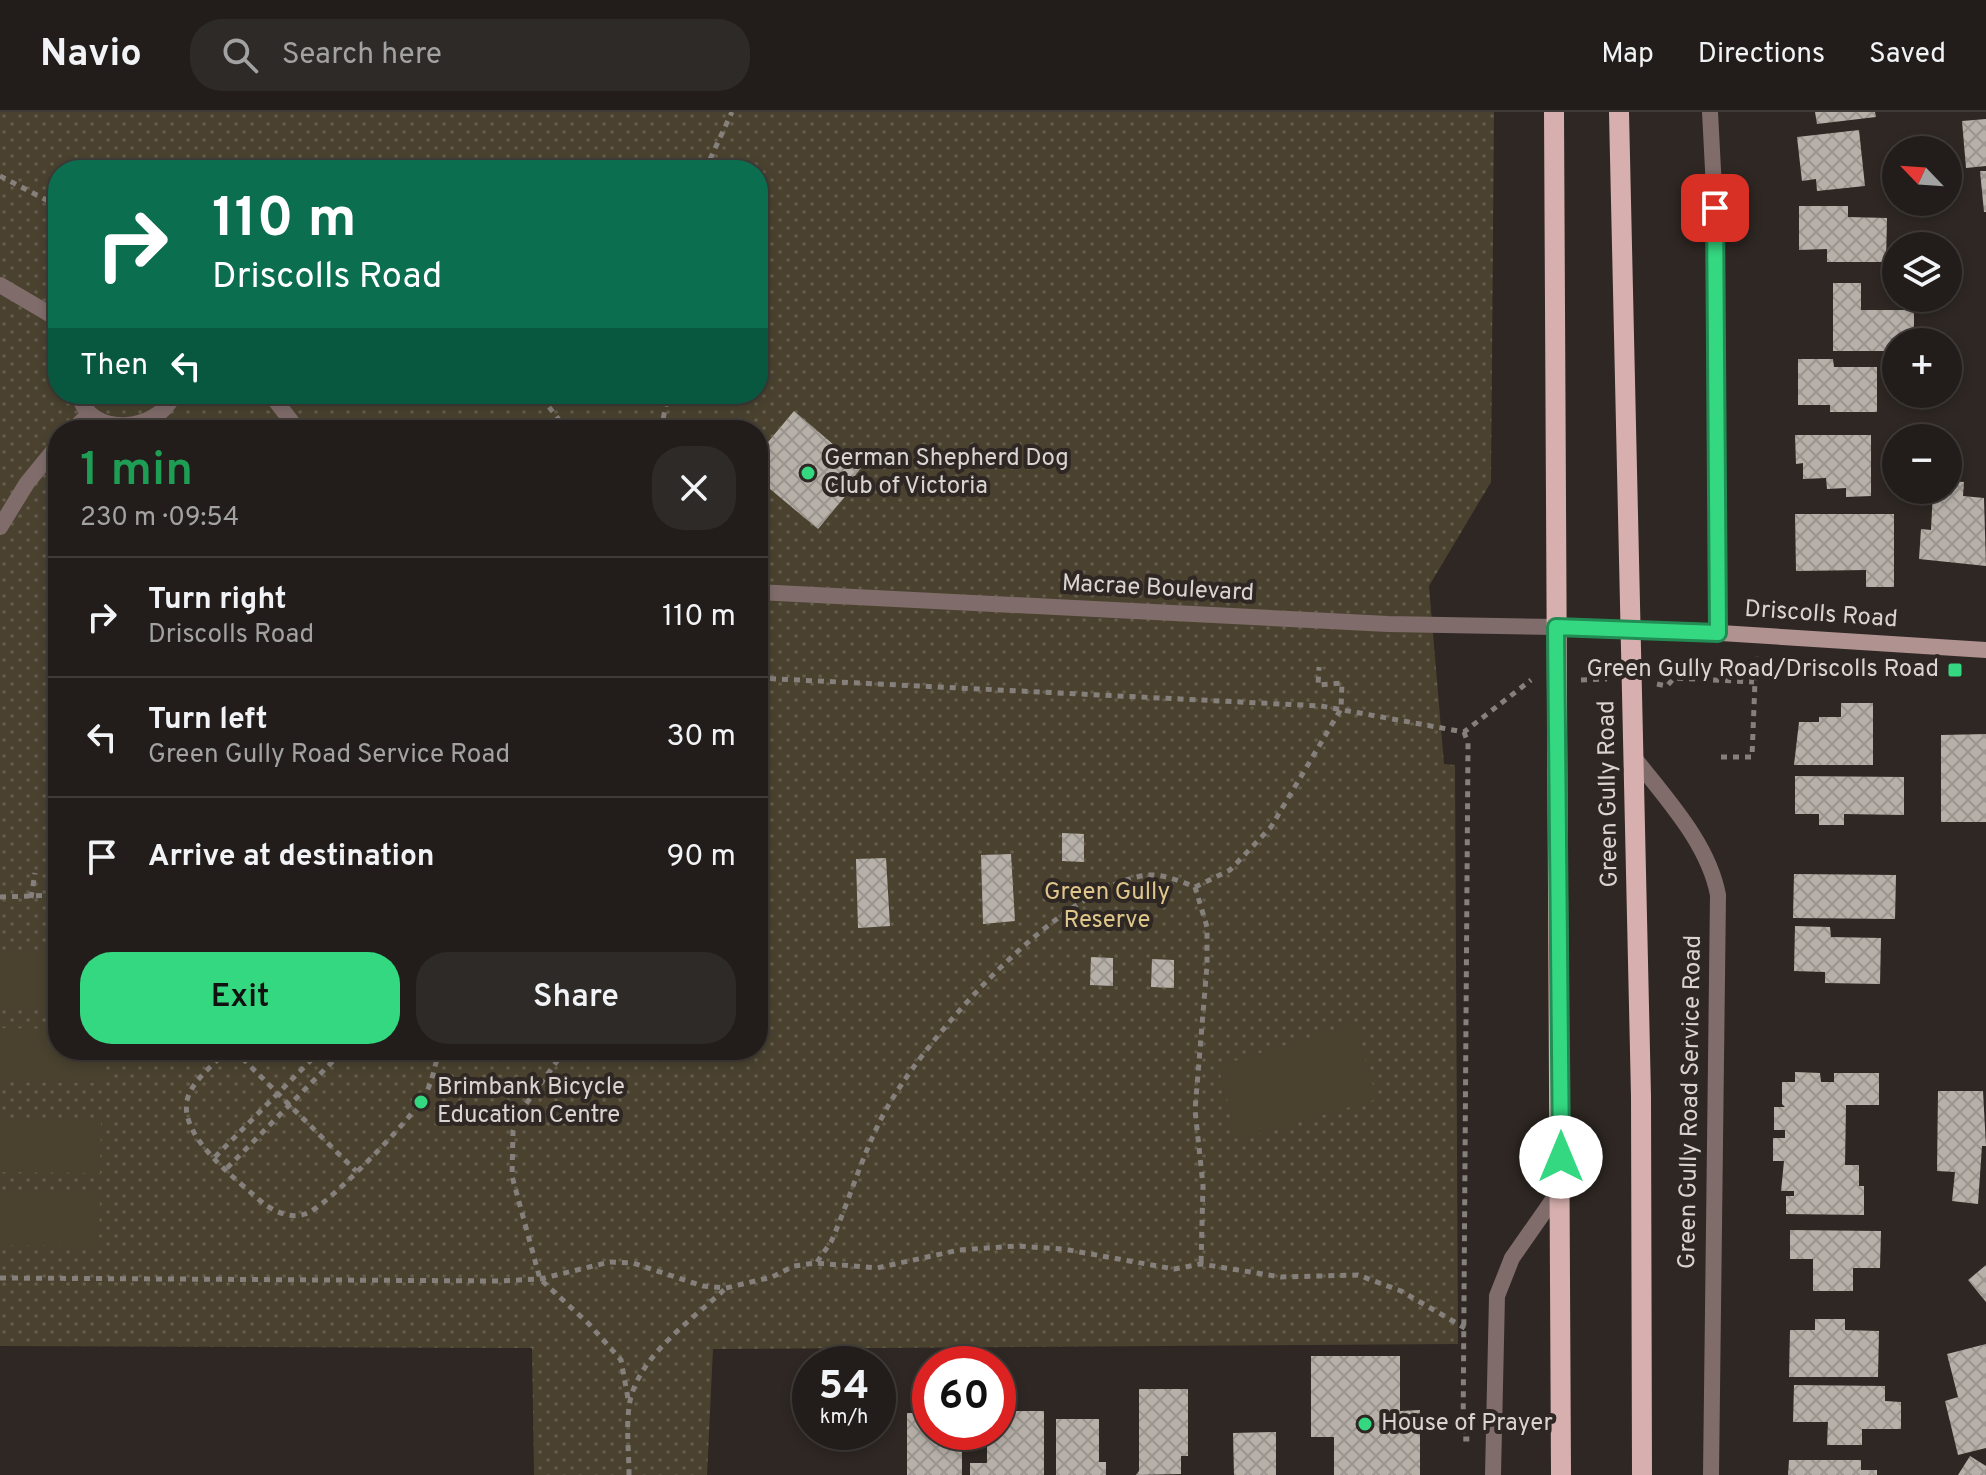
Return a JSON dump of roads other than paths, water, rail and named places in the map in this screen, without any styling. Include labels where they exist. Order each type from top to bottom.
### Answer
[{"type":"main road","name":"Green Gully Road","points":[[1554,112],[1562,1187],[1561,1475]]},
{"type":"main road","name":"Green Gully Road","points":[[1619,112],[1641,1112],[1642,1475]]},
{"type":"street","points":[[1710,112],[1715,208],[1718,633]]},
{"type":"street","points":[[0,285],[48,313]]},
{"type":"street","points":[[83,404],[88,415],[97,420]]},
{"type":"street","points":[[137,420],[162,410],[166,404]]},
{"type":"street","points":[[278,404],[290,420]]},
{"type":"street","points":[[83,420],[88,415]]},
{"type":"street","points":[[0,527],[27,483],[48,457]]},
{"type":"street","name":"Macrae Boulevard","points":[[768,593],[1372,623],[1556,627]]},
{"type":"street","name":"Driscolls Road","points":[[1556,627],[1756,635],[1986,650]]},
{"type":"street","name":"Green Gully Road Service Road","points":[[1633,756],[1695,839],[1714,874],[1718,895],[1711,1475]]},
{"type":"street","points":[[1493,1475],[1494,1314],[1499,1287],[1512,1258],[1562,1187]]},
{"type":"place","name":"German Shepherd Dog Club of Victoria","points":[[808,473]]},
{"type":"place","name":"Green Gully Road/Driscolls Road","points":[[1955,670]]},
{"type":"place","name":"Brimbank Bicycle Education Centre","points":[[421,1102]]},
{"type":"place","name":"House of Prayer","points":[[1365,1424]]},
{"type":"park label","name":"Green Gully Reserve","points":[[1107,907]]}]
